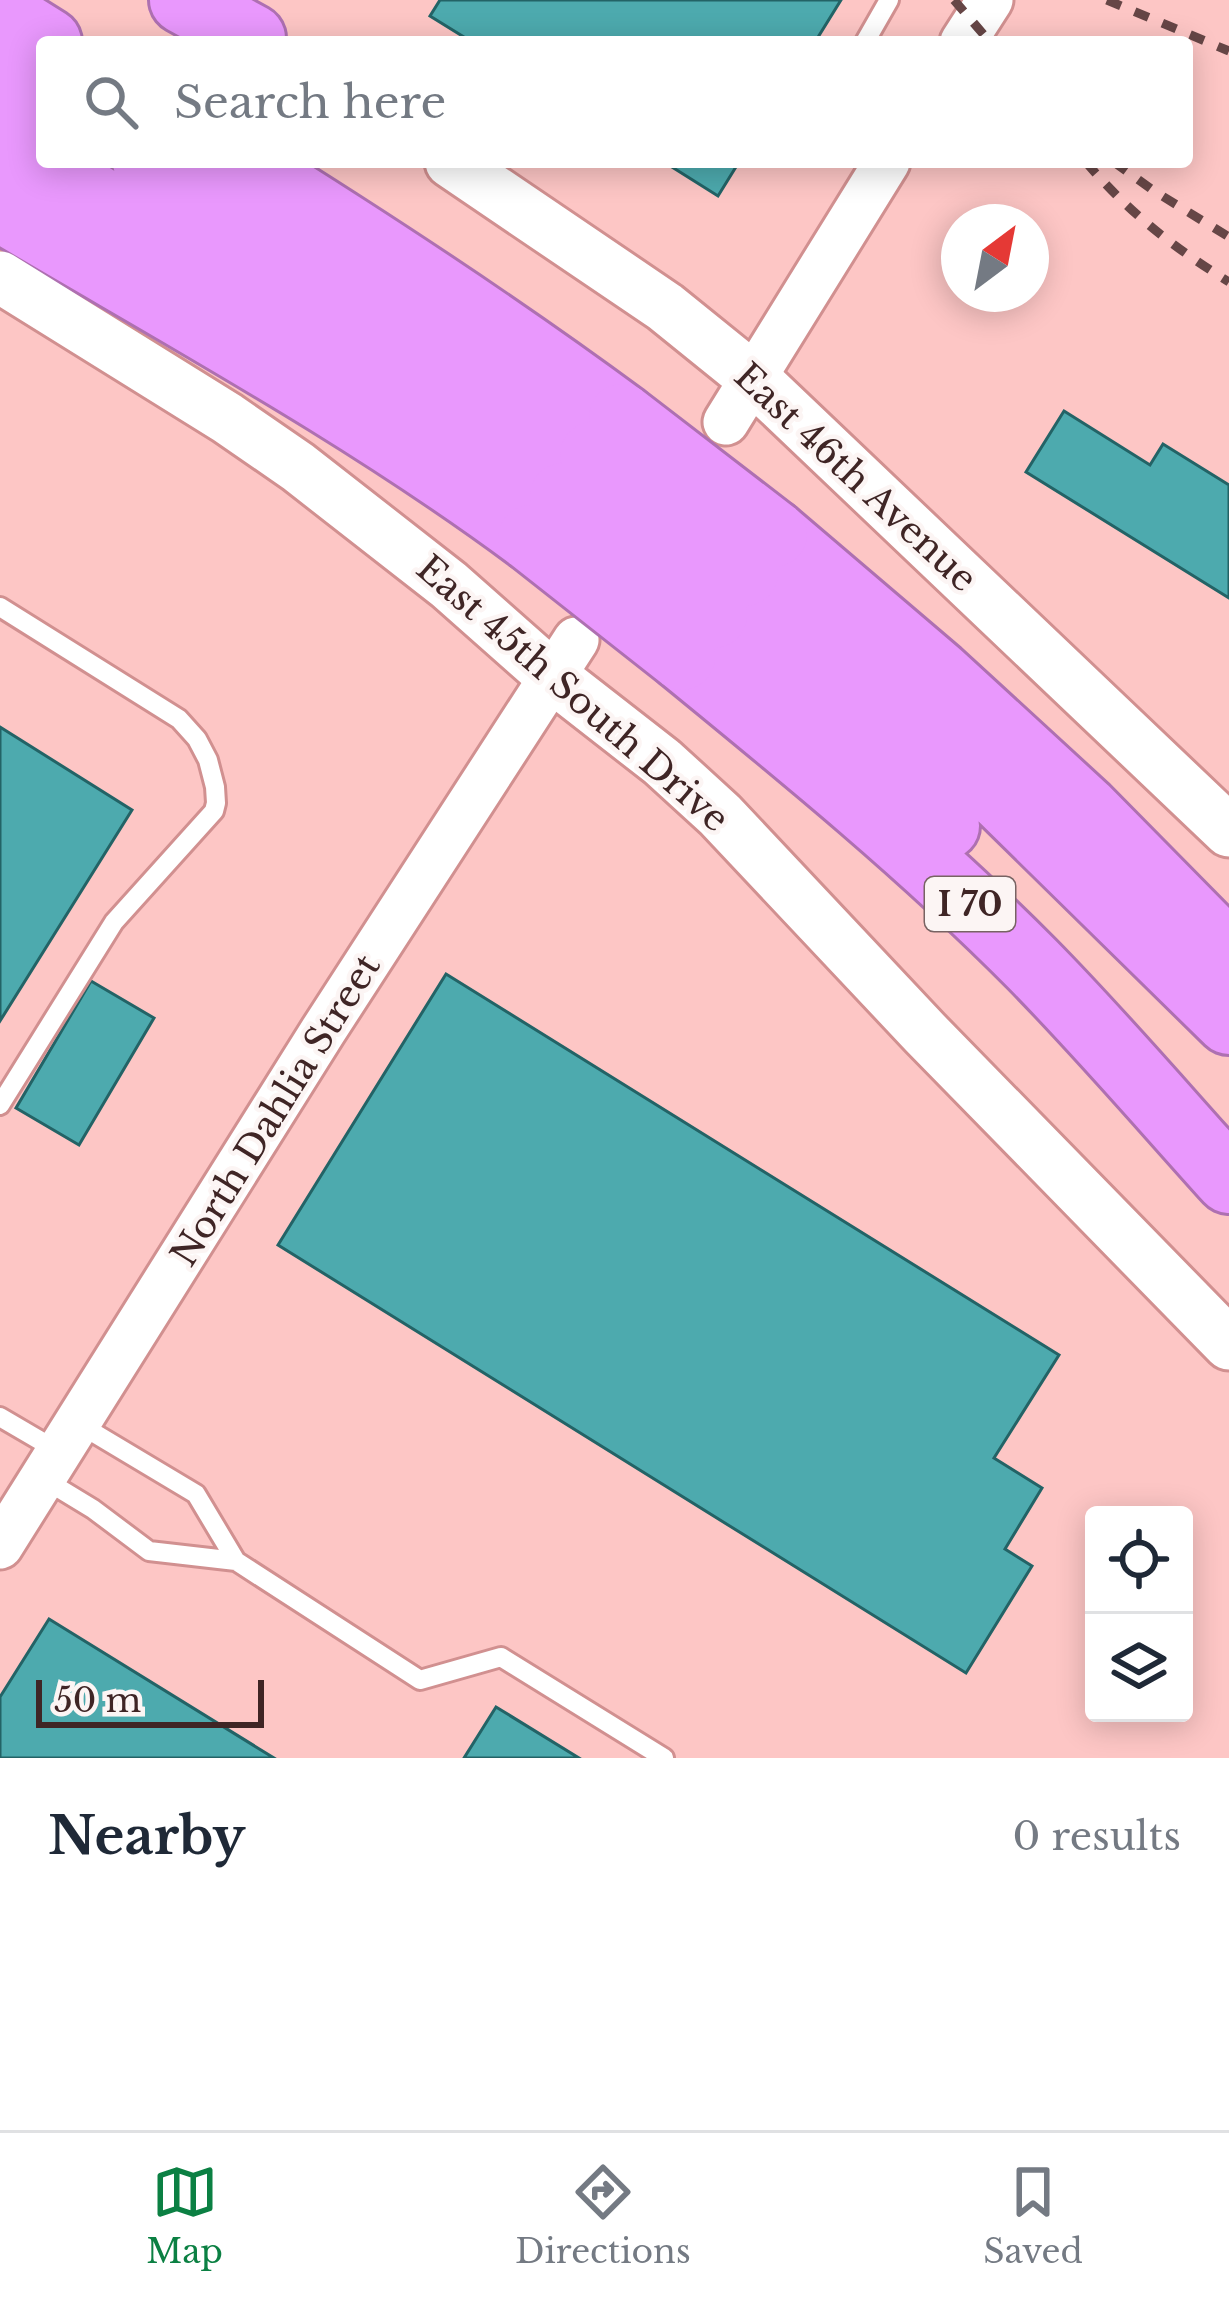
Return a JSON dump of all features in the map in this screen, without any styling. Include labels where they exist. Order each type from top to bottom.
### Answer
[{"type":"highway","points":[[183,0],[249,36]]},
{"type":"highway","points":[[0,12],[38,36]]},
{"type":"highway","points":[[0,70],[36,93]]},
{"type":"highway","points":[[0,139],[36,161]]},
{"type":"highway","points":[[47,168],[423,400],[577,477]]},
{"type":"highway","points":[[155,168],[516,400],[577,477]]},
{"type":"highway","name":"I 70","points":[[252,168],[537,354],[577,477],[729,595],[920,658],[1085,808],[1229,955]]},
{"type":"highway","name":"I 70","points":[[0,208],[460,485],[577,477],[729,595],[802,755],[1034,966],[1229,1180]]},
{"type":"highway","points":[[729,595],[882,686],[1229,1021]]},
{"type":"highway","points":[[729,595],[837,722],[982,860],[1229,1114]]},
{"type":"main road","points":[[197,0],[250,36]]},
{"type":"main road","name":"East 46th Avenue","points":[[460,168],[665,307],[754,380],[1229,831]]},
{"type":"main road","name":"East 45th South Drive","points":[[3,285],[227,418],[449,585],[565,658],[1229,1344]]},
{"type":"street","points":[[967,36],[990,0]]},
{"type":"street","points":[[727,422],[883,168]]},
{"type":"street","name":"North Dahlia Street","points":[[0,1546],[323,1031],[565,658]]},
{"type":"lane","points":[[868,36],[889,0]]},
{"type":"lane","points":[[0,608],[179,719],[208,760],[216,803],[210,818],[114,922],[0,1105]]},
{"type":"lane","points":[[0,1417],[60,1451],[196,1494],[236,1561],[420,1681],[501,1657],[664,1758]]},
{"type":"lane","points":[[60,1451],[93,1509],[149,1551],[236,1561]]},
{"type":"building","points":[[440,0],[841,0],[819,36],[462,36],[430,16]]},
{"type":"building","points":[[674,168],[735,168],[718,196]]},
{"type":"building","points":[[1064,411],[1150,465],[1163,444],[1229,485],[1229,598],[1026,472]]},
{"type":"building","points":[[0,727],[132,810],[0,1021]]},
{"type":"building","points":[[446,974],[1059,1355],[994,1458],[1042,1488],[1005,1549],[1032,1566],[966,1673],[278,1245]]},
{"type":"building","points":[[91,981],[154,1018],[79,1145],[16,1108]]},
{"type":"building","points":[[49,1619],[274,1758],[0,1758],[0,1697]]},
{"type":"building","points":[[496,1707],[579,1758],[464,1758]]},
{"type":"railway","points":[[954,0],[985,36]]},
{"type":"railway","points":[[1107,0],[1229,51]]},
{"type":"railway","points":[[1092,168],[1153,228],[1229,282]]},
{"type":"railway","points":[[1122,168],[1229,237]]}]
